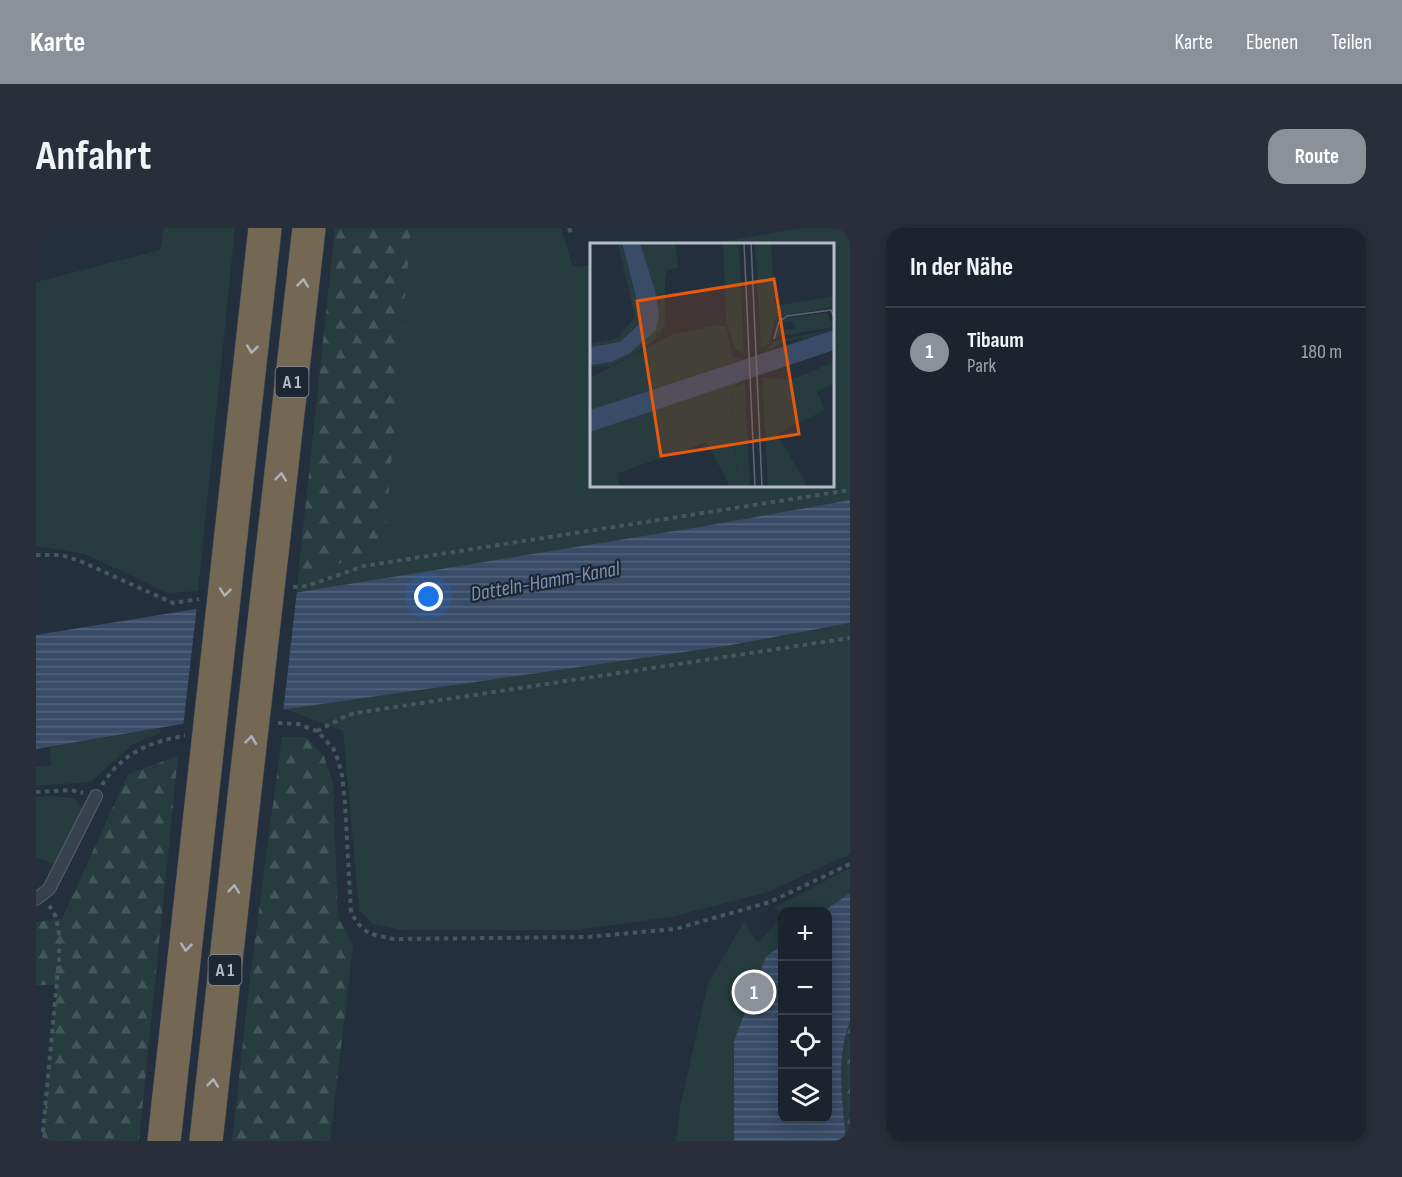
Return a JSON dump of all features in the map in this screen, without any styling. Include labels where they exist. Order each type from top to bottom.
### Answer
[{"type":"highway","name":"A 1","points":[[164,1141],[265,228]]},
{"type":"highway","name":"A 1","points":[[207,1141],[309,228]]},
{"type":"lane","points":[[38,898],[49,889],[96,796]]},
{"type":"path","points":[[285,588],[307,585],[375,564],[850,490]]},
{"type":"path","points":[[36,555],[60,555],[80,561],[173,603],[207,598]]},
{"type":"path","points":[[850,638],[362,712],[317,731],[333,748],[342,775],[351,912],[358,926],[373,934],[393,939],[587,937],[675,929],[770,902],[850,864]]},
{"type":"path","points":[[36,792],[71,790],[96,796]]},
{"type":"path","points":[[38,898],[54,911],[59,936],[58,976],[42,1141]]},
{"type":"green space","points":[[164,228],[235,228],[198,591],[167,593],[85,554],[36,546],[36,282],[160,250]]},
{"type":"green space","points":[[335,228],[411,228],[384,549],[298,577]]},
{"type":"green space","points":[[411,228],[561,228],[573,267],[590,265],[590,488],[835,488],[835,243],[715,243],[800,228],[850,228],[850,500],[297,593],[298,577],[384,549]]},
{"type":"green space","points":[[850,623],[850,854],[768,892],[671,917],[576,930],[402,930],[373,924],[359,910],[343,731],[285,709],[726,646]]},
{"type":"green space","points":[[160,728],[160,733],[133,744],[91,782],[36,786],[36,767],[51,765],[50,747]]},
{"type":"green space","points":[[282,737],[306,737],[324,756],[333,784],[338,917],[353,946],[330,1141],[232,1141],[251,970]]},
{"type":"green space","points":[[178,756],[139,1141],[42,1141],[57,985],[36,985],[36,922],[62,919],[128,774]]},
{"type":"green space","points":[[36,797],[75,798],[82,809],[54,864],[36,857]]},
{"type":"green space","points":[[850,868],[850,948],[832,919],[832,907],[778,907],[778,912],[775,907]]},
{"type":"green space","points":[[778,920],[778,1123],[782,1123],[782,1141],[676,1141],[680,1108],[708,983],[744,922],[758,943]]},
{"type":"green space","points":[[850,1022],[850,1141],[846,1141],[841,1066],[845,1036]]},
{"type":"water","name":"Datteln-Hamm-Kanal","points":[[850,500],[850,623],[726,646],[182,724],[36,749],[36,635],[711,525]]},
{"type":"water","points":[[850,893],[850,1022],[845,1036],[841,1066],[846,1141],[734,1141],[734,1041],[766,957],[778,947],[778,1123],[832,1123],[832,907],[830,907]]},
{"type":"pier","points":[[297,590],[283,713],[183,727],[197,606]]},
{"type":"place","name":"Tibaum","points":[[754,992]]}]
